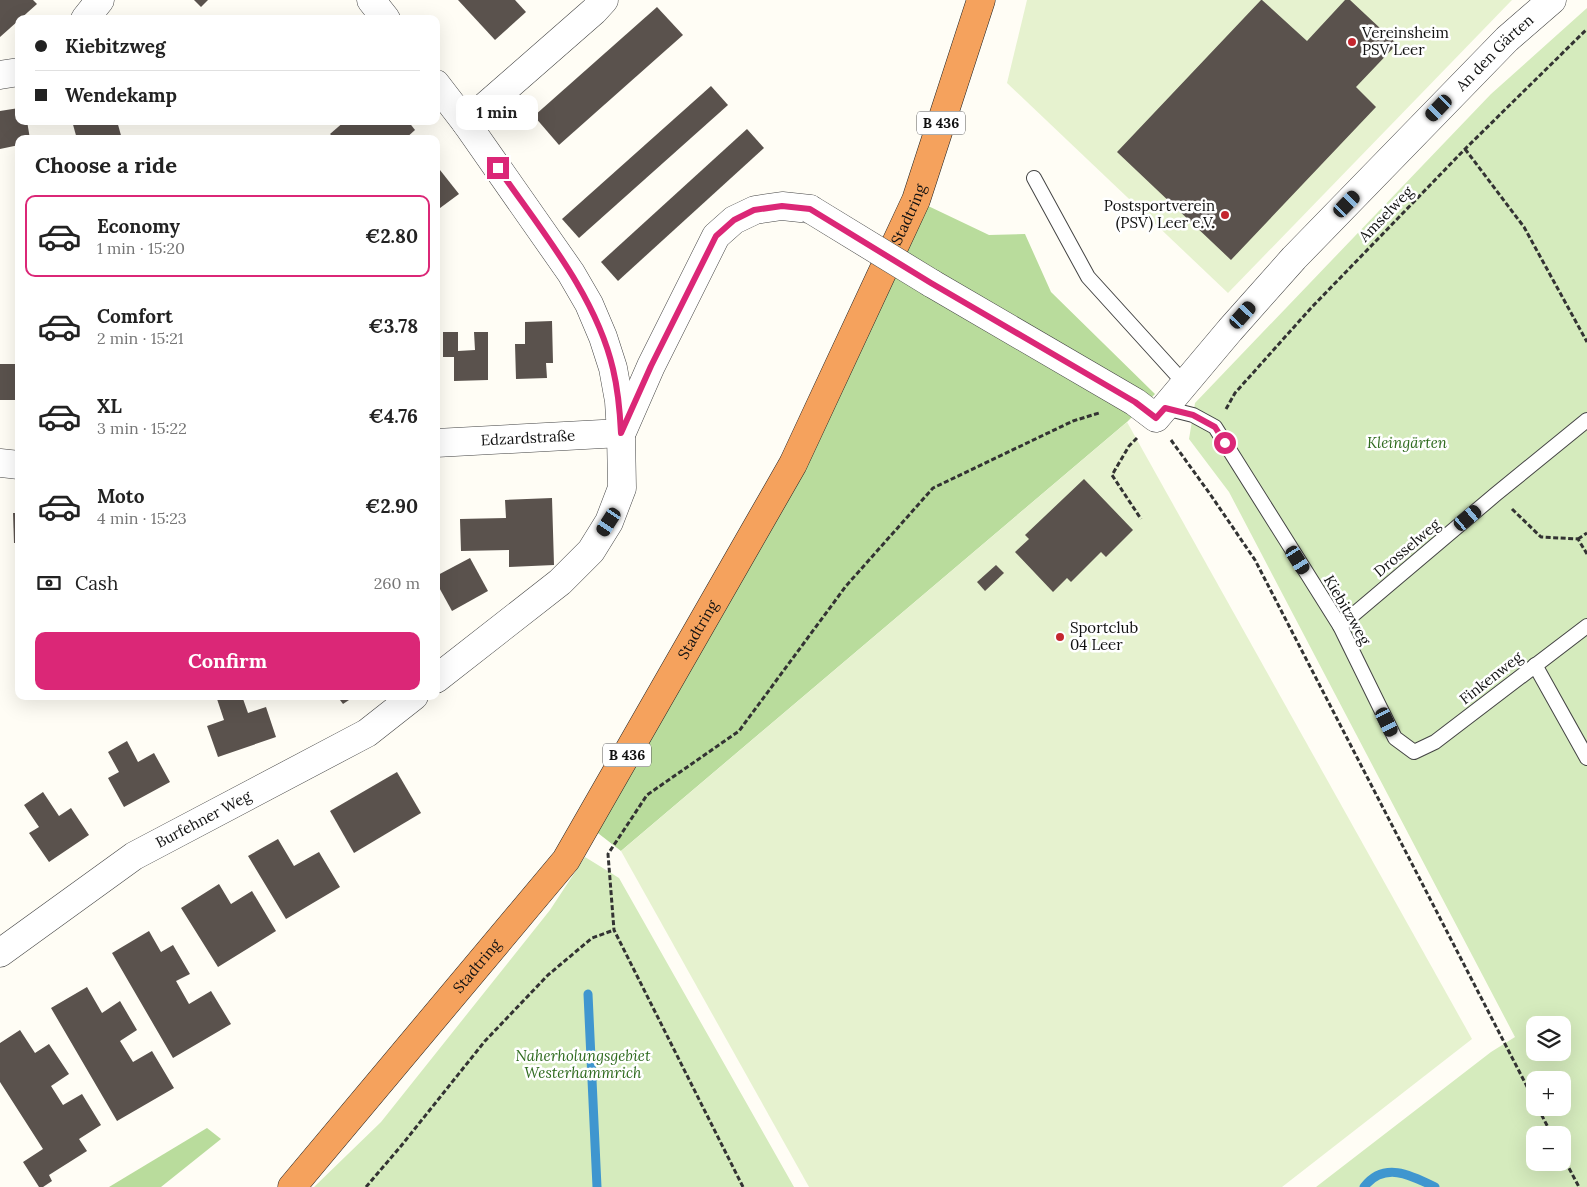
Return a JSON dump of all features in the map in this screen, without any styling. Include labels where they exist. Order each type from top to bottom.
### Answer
[{"type":"highway","name":"Stadtring","points":[[292,1187],[566,860],[793,464],[916,200],[981,0]]},
{"type":"street","points":[[88,15],[100,0]]},
{"type":"street","points":[[371,0],[383,15]]},
{"type":"street","points":[[466,122],[594,12],[604,0]]},
{"type":"street","name":"An den Gärten","points":[[1152,409],[1185,384],[1294,258],[1507,39],[1552,0]]},
{"type":"street","points":[[0,76],[15,73]]},
{"type":"street","points":[[440,89],[466,122],[571,273],[589,304],[603,337],[613,368],[619,400],[622,488],[609,522],[591,551],[560,582],[440,676]]},
{"type":"street","points":[[621,433],[651,366],[716,236],[734,220],[754,210],[782,206],[810,209],[931,283],[1152,409]]},
{"type":"street","name":"Edzardstraße","points":[[440,443],[621,433]]},
{"type":"street","points":[[0,463],[15,464]]},
{"type":"street","name":"Burfehner Weg","points":[[0,953],[134,856],[367,733],[409,700]]},
{"type":"lane","points":[[1034,178],[1088,277],[1185,384]]},
{"type":"lane","name":"Kiebitzweg","points":[[1152,409],[1193,415],[1215,427],[1340,626],[1395,738],[1414,752]]},
{"type":"lane","name":"Drosselweg","points":[[1340,626],[1587,420]]},
{"type":"lane","name":"Finkenweg","points":[[1414,752],[1436,742],[1587,626]]},
{"type":"lane","points":[[1535,665],[1587,758]]},
{"type":"path","name":"Amselweg","points":[[1215,427],[1235,393],[1311,308],[1464,149],[1587,29]]},
{"type":"path","points":[[1464,149],[1524,227],[1587,342]]},
{"type":"path","points":[[1141,519],[1112,474],[1152,409]]},
{"type":"path","points":[[743,1187],[614,930],[608,854],[647,795],[739,731],[846,586],[933,488],[1072,421],[1152,409]]},
{"type":"path","points":[[1152,409],[1255,560],[1526,1085]]},
{"type":"path","points":[[1496,494],[1541,537],[1578,539],[1587,533]]},
{"type":"path","points":[[1578,539],[1587,554]]},
{"type":"path","points":[[366,1187],[485,1041],[548,975],[592,938],[614,930]]},
{"type":"path","points":[[1570,1171],[1579,1187]]},
{"type":"green space","name":"Postsportverein (PSV) Leer e.V.","points":[[1027,0],[1512,0],[1228,293],[1007,83]]},
{"type":"green space","name":"Kleingärten","points":[[1587,8],[1587,1187],[1316,1187],[1491,1052],[1515,1037],[1229,492],[1189,439],[1195,403],[1491,94]]},
{"type":"green space","points":[[903,194],[989,235],[1025,234],[1051,292],[1155,394],[1127,422],[621,851],[576,816],[783,461],[890,231]]},
{"type":"green space","name":"Sportclub 04 Leer","points":[[1127,422],[1472,1039],[1282,1187],[809,1187],[621,851]]},
{"type":"green space","name":"Naherholungsgebiet Westerhammrich","points":[[585,857],[619,878],[794,1187],[314,1187],[381,1122],[550,910]]},
{"type":"green space","points":[[207,1128],[221,1139],[161,1187],[109,1187]]},
{"type":"building","points":[[0,0],[33,0],[37,4],[25,15],[15,15],[15,24],[0,37]]},
{"type":"building","points":[[194,0],[208,0],[201,7]]},
{"type":"building","points":[[458,0],[515,0],[526,12],[495,40]]},
{"type":"building","points":[[1261,0],[1307,41],[1345,0],[1350,0],[1397,44],[1356,87],[1376,107],[1231,260],[1117,152]]},
{"type":"building","points":[[657,7],[683,35],[559,145],[534,116]]},
{"type":"building","points":[[711,86],[728,105],[579,238],[562,219]]},
{"type":"building","points":[[15,109],[15,125],[28,125],[29,135],[15,135],[15,146],[0,149],[0,111]]},
{"type":"building","points":[[73,125],[118,125],[121,135],[76,135]]},
{"type":"building","points":[[340,125],[411,125],[415,130],[409,135],[330,134]]},
{"type":"building","points":[[747,129],[764,148],[618,281],[601,262]]},
{"type":"building","points":[[440,170],[459,194],[440,208]]},
{"type":"building","points":[[552,321],[553,363],[546,363],[547,378],[516,379],[515,344],[525,344],[525,322]]},
{"type":"building","points":[[443,332],[458,332],[458,351],[475,350],[474,332],[488,332],[488,380],[454,381],[454,357],[443,357]]},
{"type":"building","points":[[0,364],[15,364],[15,400],[0,400]]},
{"type":"building","points":[[1084,479],[1133,530],[1106,557],[1101,552],[1071,582],[1067,578],[1053,592],[1015,552],[1029,539],[1025,535]]},
{"type":"building","points":[[552,498],[554,565],[509,567],[509,550],[461,551],[460,519],[506,518],[505,500]]},
{"type":"building","points":[[13,513],[15,513],[15,543]]},
{"type":"building","points":[[470,558],[488,591],[452,611],[440,589],[440,574]]},
{"type":"building","points":[[996,565],[1004,573],[985,591],[977,582]]},
{"type":"building","points":[[217,700],[243,700],[248,713],[266,707],[276,737],[218,757],[207,726],[224,720]]},
{"type":"building","points":[[340,700],[349,700],[343,704]]},
{"type":"building","points":[[127,741],[138,762],[154,753],[170,782],[124,807],[108,778],[119,772],[108,752]]},
{"type":"building","points":[[397,772],[421,813],[354,853],[330,811]]},
{"type":"building","points":[[43,792],[59,816],[71,808],[89,835],[49,862],[29,833],[39,827],[24,805]]},
{"type":"building","points":[[278,839],[294,866],[319,852],[340,887],[286,919],[248,856]]},
{"type":"building","points":[[219,884],[231,904],[252,891],[276,931],[218,967],[181,908]]},
{"type":"building","points":[[149,931],[161,952],[173,945],[190,974],[176,981],[189,1004],[211,991],[231,1024],[173,1058],[112,953]]},
{"type":"building","points":[[87,987],[102,1013],[120,1001],[137,1030],[120,1041],[133,1062],[152,1051],[174,1088],[117,1121],[51,1008]]},
{"type":"building","points":[[20,1030],[35,1053],[49,1044],[69,1074],[51,1086],[63,1105],[82,1094],[101,1125],[79,1139],[87,1151],[49,1175],[52,1181],[43,1187],[39,1187],[23,1162],[43,1149],[0,1082],[0,1043]]},
{"type":"waterway","points":[[588,994],[597,1187]]},
{"type":"waterway","points":[[1364,1187],[1380,1174],[1389,1172],[1417,1178],[1435,1187]]},
{"type":"place","name":"Vereinsheim PSV Leer","points":[[1352,42]]},
{"type":"place","name":"Postsportverein (PSV) Leer e.V.","points":[[1225,215]]},
{"type":"place","name":"Sportclub 04 Leer","points":[[1060,637]]},
{"type":"route","points":[[498,168],[571,273],[589,304],[603,337],[613,368],[619,400],[621,433],[651,366],[716,236],[734,220],[754,210],[782,206],[810,209],[931,283],[1135,402],[1156,418],[1165,408],[1193,415],[1215,427],[1225,443]]}]
